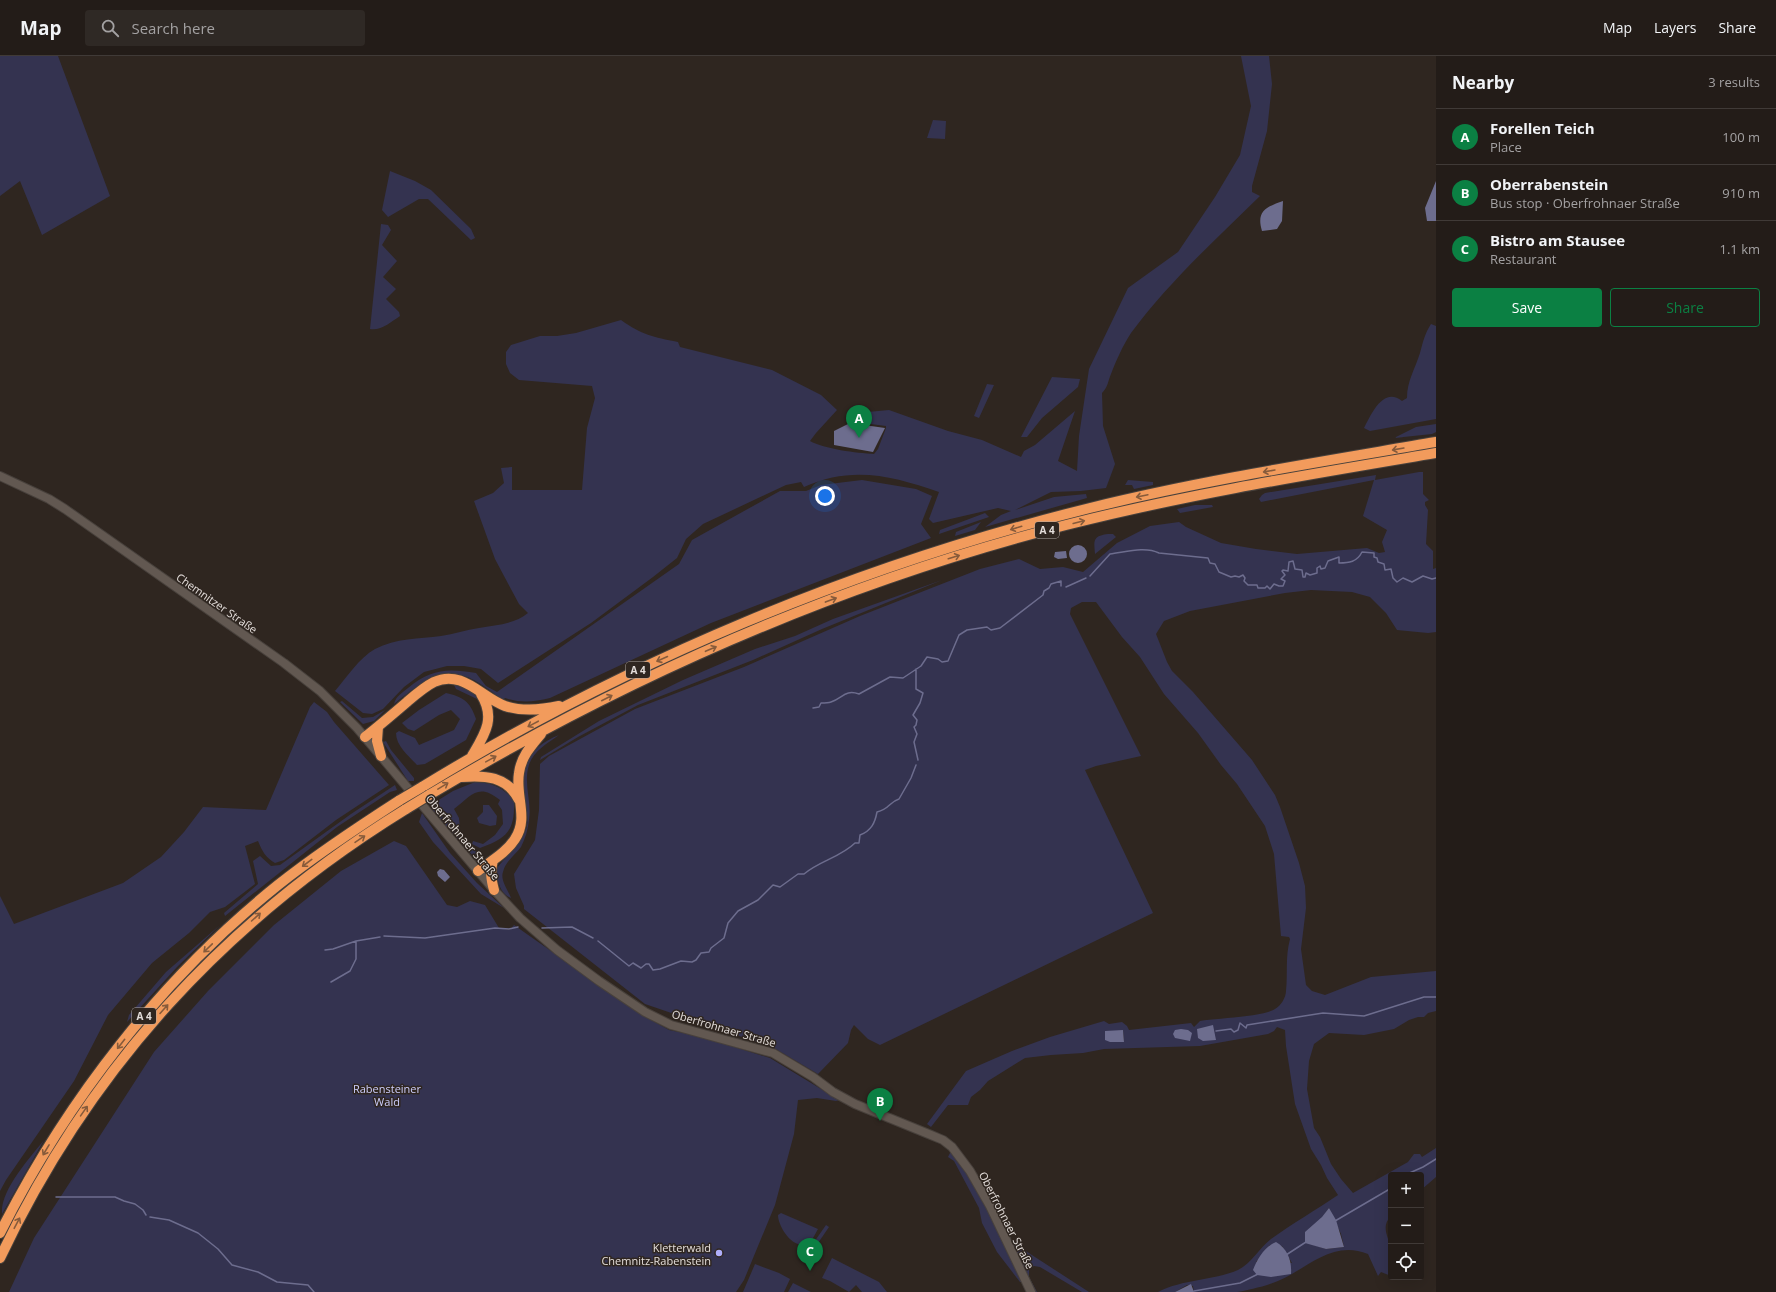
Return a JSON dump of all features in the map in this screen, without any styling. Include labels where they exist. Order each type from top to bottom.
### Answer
[{"type":"highway","name":"A 4","points":[[0,1233],[37,1165],[77,1102],[119,1047],[164,993],[221,935],[278,886],[338,840],[471,757],[567,705],[648,666],[758,617],[882,570],[1040,521],[1138,497],[1219,480],[1436,442]]},
{"type":"highway","name":"A 4","points":[[0,1258],[30,1198],[78,1120],[124,1056],[177,994],[229,942],[285,893],[327,861],[429,795],[544,729],[669,667],[754,630],[800,611],[881,582],[967,554],[1065,525],[1221,490],[1436,453]]},
{"type":"highway","points":[[365,737],[424,688],[444,679],[459,680],[469,684],[498,703],[520,709],[534,710],[567,705]]},
{"type":"highway","points":[[471,757],[485,736],[488,723],[486,705],[480,692]]},
{"type":"highway","points":[[378,727],[377,741],[381,756]]},
{"type":"highway","points":[[478,871],[509,847],[518,835],[522,820],[518,779],[521,764],[528,749],[544,729]]},
{"type":"highway","points":[[457,778],[481,776],[495,778],[504,782],[512,789],[521,804]]},
{"type":"highway","points":[[493,860],[490,869],[490,877],[494,890]]},
{"type":"main road","name":"Chemnitzer Straße","points":[[0,476],[49,499],[65,509],[284,663],[328,698],[365,737],[399,778]]},
{"type":"main road","name":"Oberfrohnaer Straße","points":[[399,778],[494,890],[520,918],[557,950],[645,1012],[671,1025],[773,1053],[808,1074],[833,1092],[855,1104],[937,1138],[952,1147],[970,1171],[990,1206],[1031,1292]]},
{"type":"green space","points":[[0,56],[58,56],[110,196],[42,235],[20,181],[0,196]]},
{"type":"green space","points":[[1241,56],[1269,56],[1272,84],[1267,131],[1252,186],[1252,192],[1260,196],[1209,245],[1161,296],[1131,333],[1125,343],[1107,386],[1102,393],[1103,426],[1115,464],[1106,488],[1051,492],[1015,510],[1054,497],[1086,494],[1087,498],[985,527],[1001,515],[1011,511],[998,508],[933,523],[929,519],[939,492],[905,481],[872,475],[856,475],[839,476],[822,480],[804,487],[801,482],[786,485],[703,524],[686,539],[677,558],[653,577],[591,623],[498,683],[481,669],[464,666],[447,666],[424,672],[404,687],[383,709],[372,714],[363,713],[335,691],[364,657],[383,645],[399,641],[441,636],[505,624],[517,620],[528,613],[519,604],[495,559],[474,501],[493,493],[504,483],[501,468],[512,467],[512,490],[582,490],[587,428],[595,398],[592,386],[519,380],[510,373],[506,364],[506,352],[511,345],[540,336],[557,336],[576,333],[621,320],[648,335],[678,342],[680,347],[772,370],[821,395],[837,410],[810,441],[816,444],[850,452],[874,454],[878,449],[886,428],[886,426],[855,422],[850,416],[857,413],[889,410],[948,431],[982,440],[1021,457],[1024,451],[1035,445],[1075,411],[1058,461],[1077,471],[1079,436],[1089,369],[1128,288],[1178,252],[1215,197],[1240,155],[1251,106]]},
{"type":"green space","points":[[933,120],[946,121],[945,139],[927,138]]},
{"type":"green space","points":[[390,171],[415,181],[431,190],[471,229],[475,238],[471,240],[428,199],[419,199],[388,217],[382,210]]},
{"type":"green space","points":[[381,224],[388,225],[391,230],[382,245],[397,261],[383,277],[396,289],[386,299],[399,312],[400,316],[378,329],[370,329]]},
{"type":"green space","points":[[1431,324],[1436,326],[1436,419],[1370,431],[1364,428],[1378,404],[1383,400],[1389,397],[1395,397],[1402,401],[1407,398],[1410,381],[1426,334]]},
{"type":"green space","points":[[1052,377],[1080,379],[1078,387],[1042,418],[1027,437],[1021,437]]},
{"type":"green space","points":[[987,384],[994,385],[979,418],[974,416]]},
{"type":"green space","points":[[1436,424],[1436,432],[1432,434],[1394,438],[1416,427]]},
{"type":"green space","points":[[1423,472],[1423,494],[1429,500],[1425,502],[1428,510],[1426,544],[1433,551],[1433,569],[1436,568],[1436,632],[1428,633],[1397,630],[1386,613],[1370,597],[1352,592],[1311,590],[1285,593],[1190,611],[1164,621],[1156,634],[1172,671],[1193,692],[1252,760],[1275,795],[1299,863],[1305,886],[1306,908],[1301,949],[1306,985],[1312,991],[1325,995],[1371,977],[1436,971],[1436,1011],[1428,1013],[1424,1017],[1409,1020],[1394,1029],[1364,1035],[1329,1033],[1314,1044],[1309,1061],[1307,1089],[1314,1128],[1320,1137],[1331,1164],[1341,1179],[1353,1193],[1388,1173],[1388,1220],[1386,1224],[1386,1232],[1388,1239],[1388,1275],[1381,1272],[1378,1276],[1368,1254],[1354,1250],[1329,1254],[1317,1259],[1282,1279],[1249,1290],[1237,1292],[1194,1292],[1193,1286],[1187,1285],[1175,1292],[1158,1292],[1187,1282],[1228,1274],[1238,1270],[1243,1267],[1271,1239],[1338,1195],[1311,1149],[1295,1104],[1285,1030],[1277,1027],[1274,1031],[1268,1034],[1200,1046],[1104,1049],[1083,1053],[1025,1058],[988,1081],[971,1097],[968,1105],[948,1105],[931,1127],[927,1124],[966,1071],[1012,1051],[1050,1037],[1104,1021],[1109,1024],[1122,1022],[1129,1030],[1191,1023],[1194,1027],[1200,1021],[1250,1016],[1269,1012],[1279,1006],[1286,993],[1290,939],[1289,937],[1281,936],[1274,854],[1265,826],[1237,784],[1198,733],[1164,694],[1140,657],[1122,637],[1096,602],[1082,602],[1071,608],[1070,614],[1141,756],[1096,766],[1085,770],[1153,913],[880,1045],[868,1039],[854,1025],[851,1030],[848,1043],[818,1074],[774,1048],[645,1004],[524,909],[516,888],[514,874],[535,840],[539,810],[540,764],[549,756],[635,709],[744,667],[860,616],[980,569],[1019,559],[1040,569],[1063,567],[1083,572],[1117,543],[1150,526],[1179,522],[1186,527],[1221,543],[1297,554],[1367,548],[1379,553],[1385,552],[1382,542],[1387,530],[1363,516],[1374,480],[1261,502],[1259,499],[1265,493],[1376,475],[1375,480]],"holes":[[[1123,1030],[1124,1042],[1110,1042]],[[1329,1208],[1341,1234],[1344,1247],[1326,1249],[1305,1242]],[[1270,1245],[1282,1246],[1292,1263],[1256,1262]]]},
{"type":"green space","points":[[862,480],[916,489],[932,496],[921,524],[931,538],[711,623],[550,698],[527,701],[516,701],[505,698],[503,700],[474,680],[464,676],[444,675],[426,681],[394,704],[400,695],[424,677],[448,671],[476,673],[486,686],[497,692],[679,564],[692,540],[780,491],[806,491],[821,485]]},
{"type":"green space","points":[[1128,480],[1153,482],[1153,485],[1134,489],[1132,485],[1125,485]]},
{"type":"green space","points":[[1195,505],[1212,505],[1213,507],[1180,513],[1177,509]]},
{"type":"green space","points":[[985,513],[989,517],[939,534],[940,530]]},
{"type":"green space","points":[[981,522],[975,530],[955,536],[956,532]]},
{"type":"green space","points":[[1113,534],[1116,537],[1095,554],[1095,540],[1099,536]]},
{"type":"green space","points":[[942,580],[822,629],[753,660],[638,705],[578,737],[540,760],[541,757],[599,721],[683,680],[755,649],[795,636],[833,619]]},
{"type":"green space","points":[[454,685],[466,688],[476,694],[477,699],[456,689]]},
{"type":"green space","points":[[446,693],[457,696],[465,701],[471,708],[476,719],[466,740],[425,764],[417,765],[398,742],[396,733],[399,731],[415,738],[419,745],[454,730],[460,719],[451,710],[439,715],[414,731],[408,729],[402,723]]},
{"type":"green space","points":[[342,701],[362,718],[373,717],[385,710],[374,721],[363,724],[340,702]]},
{"type":"green space","points":[[314,702],[327,712],[389,785],[336,820],[284,860],[275,863],[269,859],[258,841],[245,846],[255,884],[225,907],[210,912],[189,933],[152,963],[108,1015],[74,1081],[0,1191],[0,896],[14,924],[123,883],[161,857],[184,832],[203,807],[266,810],[310,707]]},
{"type":"green space","points":[[559,735],[537,751],[529,765],[527,772],[527,786],[530,813],[529,824],[521,847],[510,859],[504,868],[502,875],[503,882],[511,898],[501,889],[498,881],[497,868],[518,843],[527,826],[527,812],[523,789],[524,770],[531,755],[536,749],[550,739]]},
{"type":"green space","points":[[386,741],[391,750],[414,778],[414,781],[408,781],[383,742]]},
{"type":"green space","points":[[475,782],[497,786],[514,800],[513,819],[508,832],[490,844],[480,848],[472,844],[473,841],[483,844],[495,835],[503,824],[502,810],[498,804],[500,800],[486,792],[475,793],[470,796],[454,809],[459,818],[460,829],[440,808],[437,801],[453,791]]},
{"type":"green space","points":[[395,785],[397,790],[390,792],[337,827],[225,916],[224,913],[258,884],[253,861],[260,856],[271,866],[280,865],[351,814]]},
{"type":"green space","points":[[483,805],[489,805],[497,816],[496,825],[490,826],[479,823],[477,818],[483,812]]},
{"type":"green space","points":[[433,806],[480,856],[475,858],[430,809]]},
{"type":"green space","points":[[422,813],[450,853],[477,883],[504,908],[481,894],[433,842],[419,822]]},
{"type":"green space","name":"Rabensteiner Wald","points":[[394,841],[406,846],[447,905],[457,907],[470,901],[485,905],[499,928],[510,930],[514,925],[642,1015],[669,1030],[699,1036],[770,1058],[839,1100],[836,1101],[817,1098],[798,1100],[794,1134],[775,1205],[744,1280],[736,1292],[9,1292],[34,1238],[154,1052],[208,991],[274,925],[341,871]]},
{"type":"green space","points":[[220,925],[177,967],[127,1022],[129,1015],[166,972]]},
{"type":"green space","points":[[44,1140],[2,1214],[6,1195],[11,1185],[24,1165]]},
{"type":"green space","points":[[1436,1148],[1436,1177],[1424,1187],[1424,1172],[1390,1172],[1408,1162],[1414,1154],[1420,1154],[1422,1157]]},
{"type":"green space","points":[[952,1149],[969,1173],[1004,1242],[1018,1246],[1089,1292],[1082,1292],[1040,1267],[1034,1266],[1029,1269],[1029,1277],[1037,1292],[1032,1292],[1028,1282],[1020,1282],[997,1252],[982,1223],[979,1208],[954,1161],[948,1157]]},
{"type":"green space","points":[[781,1213],[818,1229],[810,1242],[801,1245],[791,1240],[787,1236],[780,1225],[778,1215]]},
{"type":"green space","points":[[826,1225],[829,1227],[816,1246],[812,1245]]},
{"type":"green space","points":[[832,1258],[879,1282],[887,1292],[862,1292],[856,1285],[849,1292],[822,1278]]},
{"type":"green space","points":[[755,1264],[790,1279],[784,1292],[743,1292]]},
{"type":"green space","points":[[793,1283],[811,1292],[788,1292]]},
{"type":"water","points":[[1436,181],[1436,221],[1427,221],[1425,208]]},
{"type":"water","points":[[1283,201],[1282,221],[1277,229],[1262,231],[1260,219],[1264,211],[1272,205]]},
{"type":"water","points":[[850,423],[885,428],[873,452],[834,445],[834,431]]},
{"type":"water","points":[[1078,545],[1082,546],[1086,550],[1086,558],[1082,562],[1078,563],[1074,562],[1070,558],[1069,554],[1070,550],[1074,546]]},
{"type":"water","points":[[1066,551],[1067,558],[1058,559],[1054,557],[1055,552]]},
{"type":"water","points":[[440,869],[444,870],[450,877],[445,882],[438,876],[437,872]]},
{"type":"water","points":[[1213,1025],[1216,1040],[1203,1041],[1198,1038],[1197,1029]]},
{"type":"water","points":[[1123,1030],[1124,1042],[1110,1042],[1105,1040],[1105,1031]]},
{"type":"water","points":[[1175,1030],[1188,1030],[1192,1033],[1190,1041],[1175,1038],[1173,1034]]},
{"type":"water","points":[[1329,1208],[1336,1220],[1344,1247],[1326,1249],[1305,1243],[1305,1232],[1322,1217]]},
{"type":"water","points":[[1276,1242],[1284,1248],[1290,1260],[1291,1274],[1271,1277],[1257,1275],[1253,1270],[1259,1257],[1268,1247]]},
{"type":"water","points":[[1191,1284],[1194,1292],[1175,1292]]},
{"type":"waterway","points":[[1090,576],[1110,554],[1148,550],[1159,553],[1208,558],[1210,563],[1215,564],[1219,572],[1231,577],[1239,577],[1243,575],[1245,578],[1244,581],[1248,585],[1257,585],[1258,588],[1265,588],[1267,586],[1270,589],[1274,584],[1283,586],[1285,581],[1281,579],[1285,575],[1282,571],[1288,571],[1289,562],[1293,561],[1295,569],[1302,570],[1303,577],[1305,577],[1306,573],[1310,575],[1317,573],[1317,568],[1320,566],[1321,569],[1325,568],[1328,561],[1339,557],[1339,563],[1349,562],[1358,558],[1362,552],[1374,553],[1374,557],[1377,558],[1378,562],[1384,564],[1385,570],[1391,569],[1393,578],[1397,582],[1403,578],[1412,582],[1423,576],[1432,579],[1436,578]]},
{"type":"waterway","points":[[1066,587],[1086,578]]},
{"type":"waterway","points":[[813,708],[819,707],[821,703],[829,703],[847,693],[859,694],[890,677],[903,678],[921,666],[927,657],[938,659],[942,662],[948,661],[959,635],[967,630],[987,627],[991,630],[1000,628],[1043,595],[1044,591],[1049,588],[1051,584],[1061,581],[1061,586]]},
{"type":"waterway","points":[[916,669],[916,689],[923,693],[920,703],[913,715],[917,720],[914,727],[917,734],[914,742],[918,760]]},
{"type":"waterway","points":[[598,941],[629,966],[633,963],[641,968],[646,964],[649,964],[653,970],[681,961],[692,962],[696,960],[701,953],[709,952],[711,948],[724,938],[728,923],[738,911],[758,900],[773,885],[780,887],[798,874],[804,874],[843,852],[855,843],[859,843],[860,835],[872,826],[877,812],[885,809],[899,799],[911,778],[916,765]]},
{"type":"waterway","points":[[384,936],[425,938],[495,928],[509,929],[518,927]]},
{"type":"waterway","points":[[542,928],[572,927],[593,938]]},
{"type":"waterway","points":[[325,950],[333,949],[356,941],[380,937]]},
{"type":"waterway","points":[[331,982],[350,971],[356,959],[356,941]]},
{"type":"waterway","points":[[1216,1031],[1231,1029],[1234,1032],[1238,1030],[1240,1023],[1246,1028],[1247,1025],[1323,1013],[1364,1016],[1424,997],[1436,997]]},
{"type":"waterway","points":[[1412,1172],[1436,1159]]},
{"type":"waterway","points":[[1335,1221],[1388,1190]]},
{"type":"waterway","points":[[56,1197],[115,1197],[135,1204],[143,1210],[146,1215]]},
{"type":"waterway","points":[[150,1217],[169,1220],[198,1233],[218,1249],[232,1265],[258,1272],[277,1282],[308,1285],[314,1292]]},
{"type":"waterway","points":[[1286,1255],[1306,1242]]},
{"type":"waterway","points":[[1194,1291],[1240,1283],[1258,1274]]},
{"type":"place","name":"Forellen Teich","points":[[859,438]]},
{"type":"place","name":"Oberrabenstein","points":[[880,1121]]},
{"type":"place","name":"Kletterwald Chemnitz-Rabenstein","points":[[719,1253]]},
{"type":"place","name":"Bistro am Stausee","points":[[810,1271]]}]
